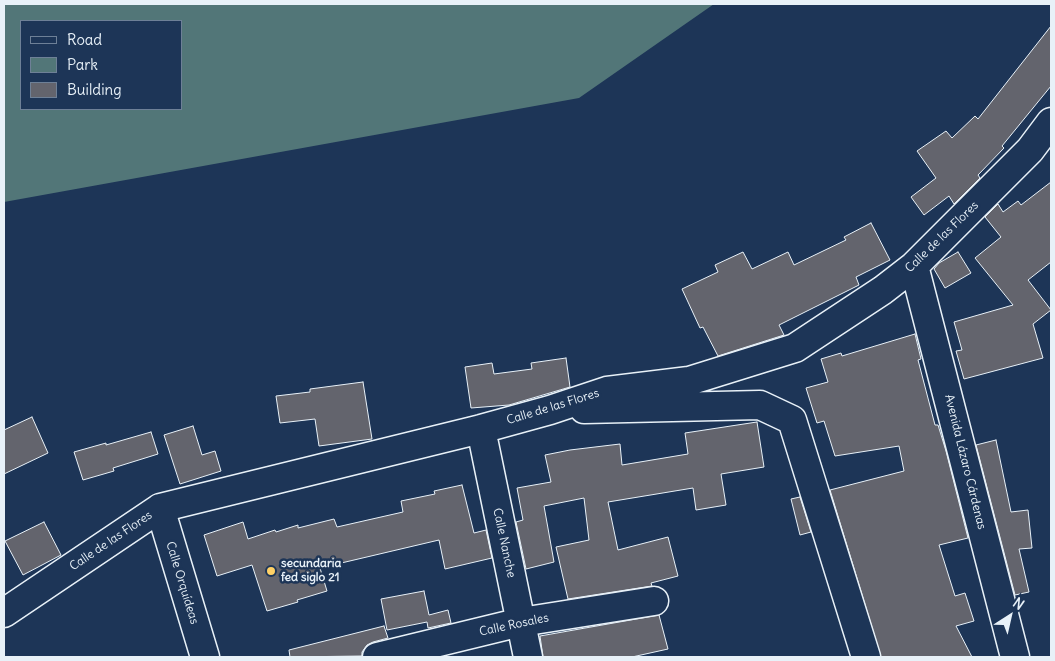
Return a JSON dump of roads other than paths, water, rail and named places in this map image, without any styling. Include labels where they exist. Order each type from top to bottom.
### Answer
[{"type":"street","name":"Calle de las Flores","points":[[6,605],[160,508],[481,429],[550,410],[607,391],[689,381],[795,348],[883,290],[914,266],[1030,150],[1051,122]]},
{"type":"street","name":"Avenida Lázaro Cárdenas","points":[[914,266],[1015,657]]},
{"type":"street","points":[[550,410],[760,405],[792,420],[866,657]]},
{"type":"street","name":"Calle Nanche","points":[[481,429],[528,657]]},
{"type":"street","name":"Calle Orquídeas","points":[[160,508],[205,657]]},
{"type":"street","name":"Calle Rosales","points":[[377,657],[521,622],[654,601]]},
{"type":"place","name":"secundaria fed siglo 21","points":[[271,571]]}]
